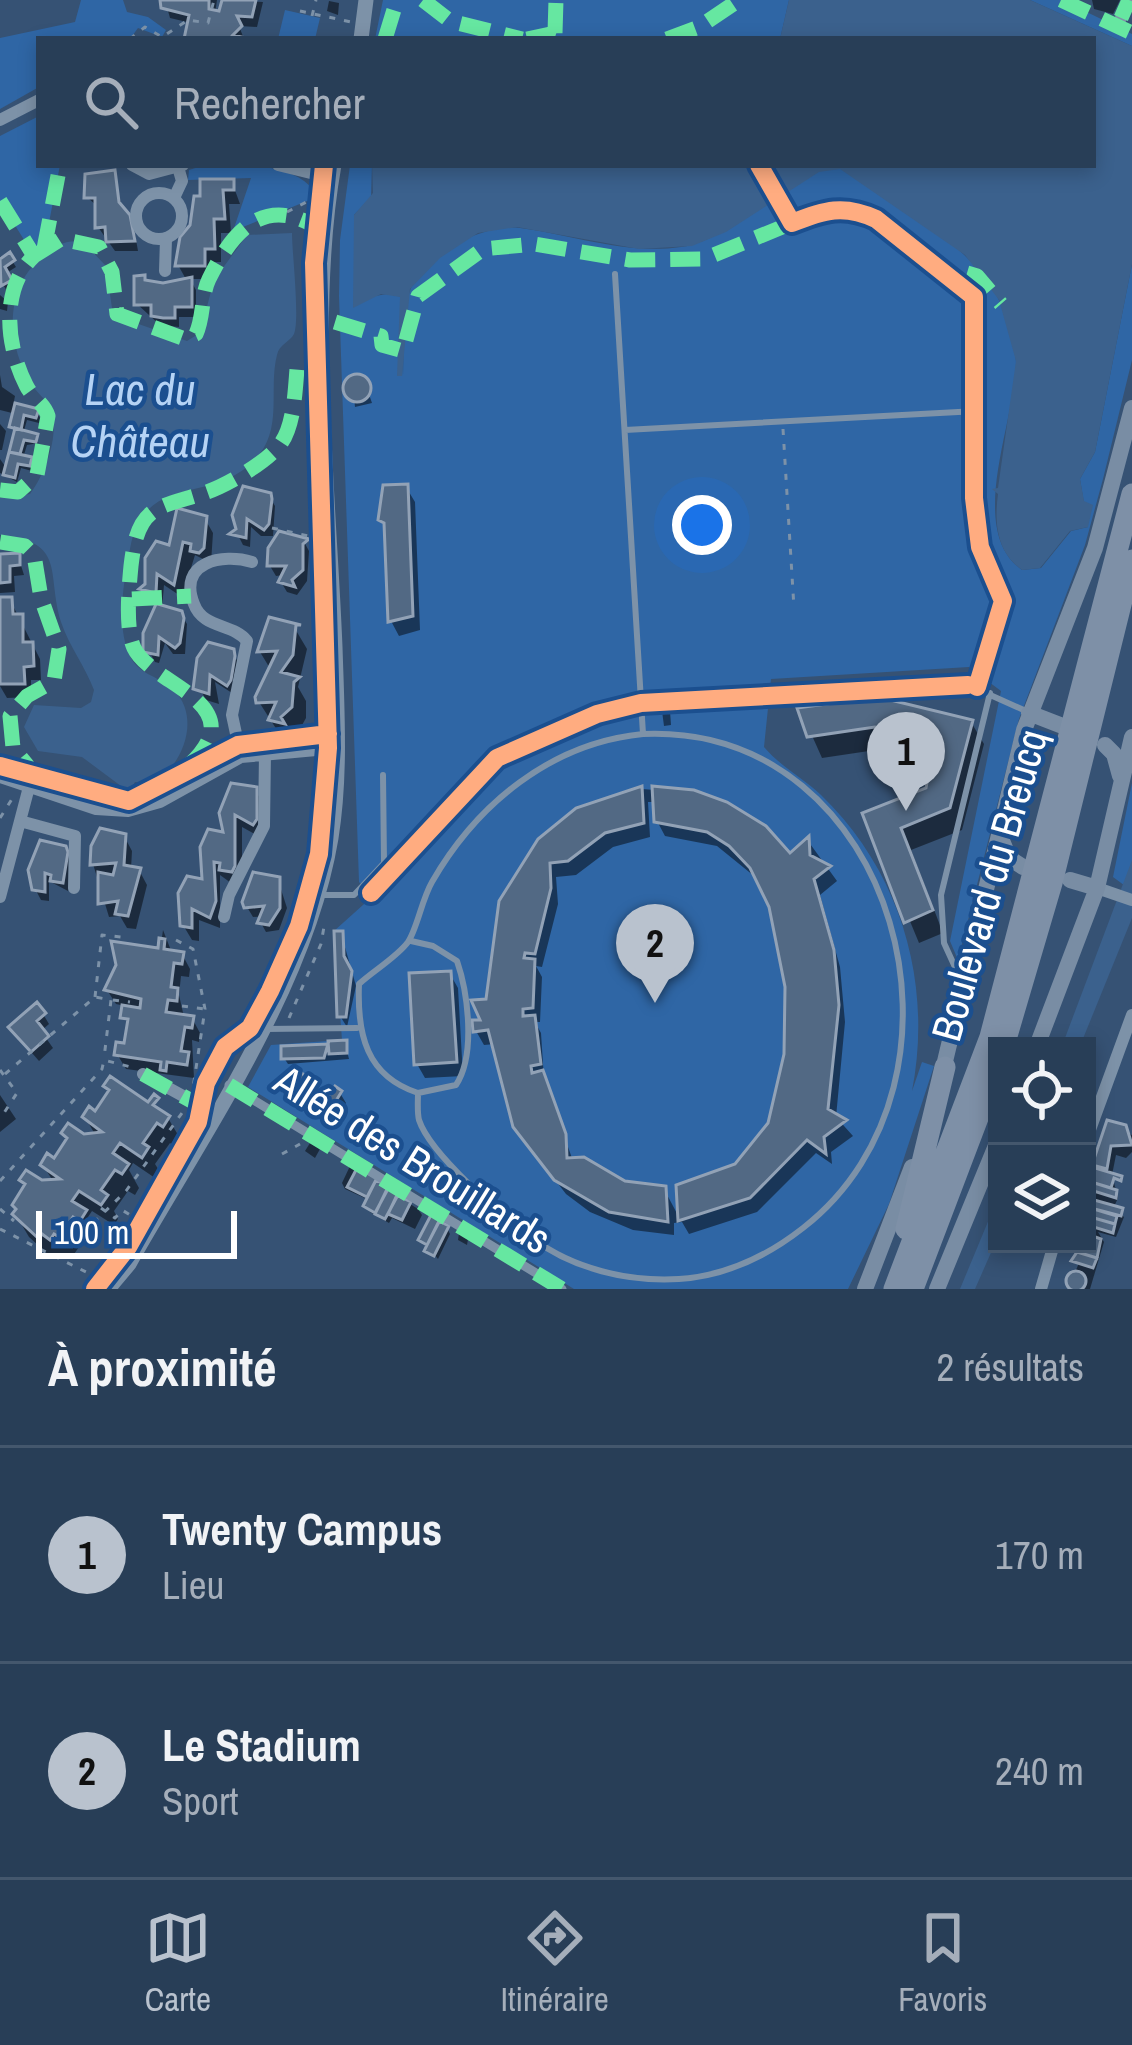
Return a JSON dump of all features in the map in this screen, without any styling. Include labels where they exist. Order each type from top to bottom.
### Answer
[{"type":"highway","name":"Boulevard du Breucq","points":[[890,1289],[942,1173],[989,1037],[1067,756],[1132,494]]},
{"type":"highway","name":"Boulevard du Breucq","points":[[1007,1037],[1052,884],[1132,560]]},
{"type":"highway","points":[[890,1289],[926,1163],[945,1067]]},
{"type":"highway","name":"Boulevard du Breucq","points":[[914,1289],[988,1092]]},
{"type":"main road","name":"Boulevard du Breucq","points":[[865,1289],[945,1067],[1029,712],[1095,548],[1132,408]]},
{"type":"main road","points":[[1029,712],[1060,725]]},
{"type":"main road","points":[[1040,1037],[1096,888],[1132,737]]},
{"type":"main road","points":[[1105,745],[1117,759],[1121,782]]},
{"type":"main road","points":[[999,832],[1010,858],[1023,867]]},
{"type":"main road","points":[[1070,880],[1096,888]]},
{"type":"main road","points":[[937,1289],[997,1145]]},
{"type":"street","points":[[356,34],[366,0]]},
{"type":"street","points":[[1121,19],[1129,0]]},
{"type":"street","points":[[0,120],[36,102]]},
{"type":"street","points":[[138,168],[149,174],[172,168]]},
{"type":"street","points":[[174,198],[182,181],[180,168]]},
{"type":"street","points":[[101,1286],[129,1264],[213,1076],[261,1028],[291,970],[318,894],[331,838],[338,748],[323,284],[329,173],[297,168]]},
{"type":"street","points":[[166,239],[145,235],[136,223],[137,208],[153,194],[174,198],[182,210],[182,224],[166,239],[166,271]]},
{"type":"street","points":[[241,757],[232,715],[247,641],[202,618],[191,591],[196,573],[210,559],[230,556],[252,562]]},
{"type":"street","points":[[0,777],[23,789],[96,809],[128,811],[160,802],[241,757],[338,748]]},
{"type":"street","points":[[224,917],[229,895],[263,832],[265,753]]},
{"type":"street","points":[[0,897],[23,789]]},
{"type":"street","points":[[20,820],[75,836],[74,888]]},
{"type":"street","points":[[1096,888],[1126,899]]},
{"type":"street","points":[[1096,1113],[1132,1015]]},
{"type":"street","points":[[143,1074],[202,1106]]},
{"type":"street","name":"Allée des Brouillards","points":[[213,1076],[562,1289]]},
{"type":"street","points":[[1041,1289],[1051,1253]]},
{"type":"lane","points":[[615,274],[643,734]]},
{"type":"lane","points":[[625,430],[976,411]]},
{"type":"lane","points":[[968,685],[1029,712]]},
{"type":"lane","points":[[964,986],[944,943],[941,895],[990,693]]},
{"type":"lane","points":[[409,941],[433,946],[457,961],[467,1044],[463,1074],[456,1084],[418,1093],[381,1075],[357,1028],[359,984],[409,941],[415,914],[433,879],[462,838],[520,781],[589,743],[643,734],[718,742],[757,757],[820,802],[844,830],[880,890],[902,980],[895,1081],[878,1134],[848,1186],[823,1213],[758,1258],[724,1272],[673,1279],[621,1276],[577,1264],[541,1245],[507,1219],[426,1132],[419,1121],[418,1093]]},
{"type":"lane","points":[[318,894],[354,895],[384,863],[382,775]]},
{"type":"lane","points":[[261,1028],[357,1028]]},
{"type":"lane","points":[[673,1279],[674,1289]]},
{"type":"lane","points":[[673,1279],[688,1289]]},
{"type":"path","points":[[164,36],[188,24],[208,23],[214,0]]},
{"type":"path","points":[[313,15],[316,0]]},
{"type":"path","points":[[300,11],[356,34],[357,0]]},
{"type":"path","points":[[134,36],[146,26],[161,36]]},
{"type":"path","points":[[317,222],[329,173]]},
{"type":"path","points":[[287,212],[312,199]]},
{"type":"path","points":[[783,422],[794,608]]},
{"type":"path","points":[[272,528],[319,536]]},
{"type":"path","points":[[0,818],[23,789]]},
{"type":"path","points":[[0,1119],[17,1093],[3,1072],[95,997],[102,935],[121,938]]},
{"type":"path","points":[[176,940],[193,949],[213,1076],[188,1140]]},
{"type":"path","points":[[95,997],[130,1002]]},
{"type":"path","points":[[0,1181],[102,1070],[111,1000]]},
{"type":"path","points":[[182,1006],[205,1009]]},
{"type":"path","points":[[104,1060],[130,1064],[143,1074]]},
{"type":"path","points":[[83,1234],[202,1106]]},
{"type":"path","points":[[282,1154],[298,1149],[307,1132]]},
{"type":"path","points":[[0,1209],[5,1228],[101,1286],[157,1196]]},
{"type":"path","points":[[104,1210],[115,1218],[122,1210],[136,1218]]},
{"type":"shaded area","points":[[81,0],[123,0],[127,12],[148,17],[166,30],[163,36],[138,28],[132,36],[36,36],[36,89],[0,109],[0,38],[75,22]]},
{"type":"shaded area","points":[[383,0],[789,0],[781,36],[376,36]]},
{"type":"shaded area","points":[[1030,0],[1062,0],[1132,34],[1132,46]]},
{"type":"shaded area","points":[[285,10],[320,18],[316,36],[279,36]]},
{"type":"shaded area","points":[[36,118],[36,168],[59,168],[44,249],[34,256],[0,201],[0,136]]},
{"type":"shaded area","points":[[268,168],[300,178],[310,186],[312,199],[233,231],[251,178],[188,180],[189,170]]},
{"type":"shaded area","points":[[350,168],[372,168],[371,197],[354,215],[375,296],[393,293],[400,297],[403,376],[405,314],[415,280],[439,255],[472,237],[520,228],[620,246],[681,247],[722,232],[817,171],[833,168],[855,174],[961,251],[1003,309],[1016,363],[995,502],[1005,552],[1022,570],[1041,568],[1071,531],[1088,527],[1080,479],[1095,452],[1132,264],[1132,360],[1103,479],[1085,545],[1019,719],[958,960],[950,941],[1001,691],[969,667],[771,679],[764,747],[849,825],[872,859],[904,931],[918,1010],[912,1091],[922,1062],[934,1066],[889,1204],[848,1289],[574,1289],[248,1087],[271,1045],[342,1040],[334,931],[373,896],[359,882],[340,240]]},
{"type":"shaded area","points":[[1132,783],[1132,891],[1113,877]]},
{"type":"water","points":[[789,0],[1030,0],[1132,46],[1132,264],[1095,452],[1080,479],[1084,501],[1093,505],[1088,527],[1070,531],[1040,568],[1022,570],[1014,563],[1002,546],[997,526],[998,494],[992,489],[998,488],[1016,361],[999,300],[965,255],[840,169],[819,172],[726,232],[692,246],[639,249],[517,227],[478,233],[440,258],[410,289],[402,376],[397,376],[400,297],[381,294],[353,308],[354,215],[373,193],[372,168],[1096,168],[1096,36],[781,36]]},
{"type":"water","name":"Lac du Château","points":[[292,233],[296,326],[277,355],[272,422],[264,448],[237,474],[164,499],[149,509],[130,549],[122,604],[126,646],[140,668],[174,690],[187,714],[187,728],[180,754],[163,776],[153,784],[135,782],[129,792],[82,757],[38,751],[24,727],[34,705],[81,708],[91,702],[94,690],[61,622],[45,552],[21,539],[0,535],[0,498],[30,494],[45,467],[54,425],[52,410],[32,385],[17,353],[15,301],[20,285],[41,258],[60,244],[83,242],[106,266],[113,315],[187,341],[200,333],[214,280],[247,235]]},
{"type":"water","points":[[1132,860],[1132,918],[1084,1037],[1065,1037]]},
{"type":"water","points":[[988,1222],[991,1253],[975,1289],[960,1289]]},
{"type":"building","points":[[160,0],[209,0],[209,9],[219,11],[222,0],[256,0],[252,17],[237,16],[242,26],[233,35],[237,36],[185,36],[189,15],[161,8]]},
{"type":"building","points":[[115,170],[119,202],[130,215],[135,241],[106,242],[105,227],[95,228],[95,198],[84,198],[85,174]]},
{"type":"building","points":[[200,179],[234,179],[234,190],[223,190],[225,219],[214,219],[215,249],[205,249],[205,266],[175,266],[180,237],[190,225],[194,196],[200,196]]},
{"type":"building","points":[[10,252],[15,260],[5,267],[12,280],[1,286],[0,259]]},
{"type":"building","points":[[145,275],[145,280],[163,283],[192,277],[192,307],[175,307],[175,318],[163,318],[151,316],[151,305],[134,305],[134,276]]},
{"type":"building","points":[[357,374],[367,378],[371,388],[367,398],[357,402],[347,398],[343,388],[347,378]]},
{"type":"building","points":[[15,403],[39,409],[36,418],[24,415],[21,430],[9,427]]},
{"type":"building","points":[[15,428],[38,434],[36,442],[24,440],[20,454],[9,452]]},
{"type":"building","points":[[9,452],[32,457],[30,466],[18,464],[15,478],[3,475]]},
{"type":"building","points":[[408,484],[413,616],[388,622],[384,523],[378,520],[383,485]]},
{"type":"building","points":[[243,486],[271,493],[272,499],[269,524],[264,530],[247,519],[246,538],[229,534],[236,529],[232,515]]},
{"type":"building","points":[[177,508],[207,516],[204,548],[199,553],[190,551],[191,544],[183,542],[174,585],[157,574],[156,593],[139,589],[145,584],[145,558],[156,541],[169,545]]},
{"type":"building","points":[[279,531],[309,539],[303,544],[303,570],[292,580],[295,587],[278,582],[286,566],[267,566],[268,548]]},
{"type":"building","points":[[20,553],[20,565],[10,566],[10,582],[0,583],[0,554]]},
{"type":"building","points":[[0,597],[12,597],[13,614],[23,614],[23,642],[33,642],[34,666],[24,667],[25,684],[0,684]]},
{"type":"building","points":[[151,602],[182,611],[184,618],[180,643],[175,648],[159,637],[158,655],[143,652],[143,633],[156,604]]},
{"type":"building","points":[[269,617],[301,625],[296,625],[293,655],[281,672],[300,677],[294,682],[292,707],[281,717],[285,724],[268,720],[276,702],[256,703],[255,697],[277,651],[257,652]]},
{"type":"building","points":[[208,642],[234,649],[235,656],[227,686],[210,675],[209,694],[193,689],[197,658]]},
{"type":"building","points":[[878,697],[973,720],[950,808],[901,828],[933,910],[904,923],[862,813],[926,788],[935,741],[875,727],[807,737],[797,708]]},
{"type":"building","points":[[231,783],[257,787],[257,819],[253,825],[235,815],[235,866],[232,872],[219,870],[220,863],[214,862],[216,901],[210,918],[192,909],[192,928],[180,926],[178,893],[187,876],[202,879],[200,847],[208,829],[223,832],[219,813]]},
{"type":"building","points":[[642,786],[644,823],[605,833],[568,861],[550,863],[551,888],[535,954],[525,953],[524,958],[535,959],[533,1008],[523,1009],[523,1016],[535,1015],[541,1064],[531,1066],[532,1073],[543,1070],[566,1134],[567,1158],[584,1157],[625,1181],[666,1186],[668,1222],[609,1212],[554,1180],[513,1127],[488,1030],[473,1032],[472,1020],[480,1020],[471,1000],[486,999],[499,901],[538,839],[576,808]]},
{"type":"building","points":[[652,786],[694,790],[727,802],[766,826],[790,853],[809,836],[810,855],[831,866],[814,879],[834,950],[839,1005],[828,1109],[847,1120],[824,1137],[826,1154],[807,1140],[750,1198],[678,1221],[676,1185],[735,1164],[768,1123],[784,1054],[785,987],[769,907],[750,868],[707,832],[654,822]]},
{"type":"building","points":[[100,828],[126,834],[124,865],[141,868],[128,916],[115,914],[118,901],[98,904],[98,872],[113,875],[116,863],[90,865],[91,846]]},
{"type":"building","points":[[40,840],[66,846],[68,852],[63,883],[50,881],[51,875],[45,873],[45,892],[32,890],[28,870]]},
{"type":"building","points":[[253,872],[280,877],[280,908],[269,925],[257,923],[264,906],[244,908],[242,902]]},
{"type":"building","points":[[334,931],[343,931],[344,956],[352,971],[346,1017],[337,1017]]},
{"type":"building","points":[[159,938],[165,939],[164,949],[184,952],[182,964],[174,963],[171,987],[178,988],[177,1001],[168,1000],[166,1012],[194,1016],[192,1028],[185,1027],[181,1051],[189,1052],[187,1065],[167,1062],[166,1071],[160,1070],[161,1062],[114,1055],[116,1042],[124,1043],[128,1019],[120,1018],[122,1005],[140,1008],[141,999],[104,990],[116,965],[111,941],[158,948]]},
{"type":"building","points":[[451,971],[457,1062],[414,1065],[409,973]]},
{"type":"building","points":[[37,1002],[46,1013],[37,1021],[49,1036],[31,1052],[8,1027]]},
{"type":"building","points":[[347,1040],[347,1053],[329,1054],[328,1041]]},
{"type":"building","points":[[328,1044],[324,1058],[281,1059],[281,1046]]},
{"type":"building","points":[[294,1067],[327,1098],[335,1086],[342,1091],[328,1114],[283,1091],[278,1084]]},
{"type":"building","points":[[110,1076],[148,1102],[154,1094],[159,1098],[153,1105],[170,1116],[163,1127],[157,1123],[143,1143],[149,1147],[142,1158],[120,1143],[113,1153],[129,1164],[122,1174],[115,1170],[101,1190],[108,1195],[101,1205],[79,1191],[72,1201],[87,1210],[80,1221],[73,1217],[59,1237],[54,1234],[50,1240],[42,1234],[39,1239],[12,1214],[25,1184],[19,1180],[26,1170],[42,1180],[60,1179],[40,1165],[47,1153],[54,1158],[67,1138],[61,1133],[68,1123],[84,1134],[102,1132],[82,1117],[89,1106],[95,1111],[109,1090],[103,1086]]},
{"type":"building","points":[[1107,1120],[1126,1125],[1132,1145],[1111,1146],[1107,1169],[1096,1166]]},
{"type":"building","points":[[357,1168],[377,1178],[367,1197],[347,1187]]},
{"type":"building","points":[[1096,1168],[1122,1176],[1121,1181],[1114,1178],[1111,1188],[1096,1183]]},
{"type":"building","points":[[376,1180],[389,1187],[375,1213],[363,1206]]},
{"type":"building","points":[[1096,1183],[1117,1190],[1116,1198],[1096,1192]]},
{"type":"building","points":[[388,1187],[399,1193],[385,1219],[375,1214]]},
{"type":"building","points":[[397,1195],[411,1202],[402,1220],[388,1214]]},
{"type":"building","points":[[1096,1200],[1123,1208],[1121,1216],[1096,1209]]},
{"type":"building","points":[[1096,1210],[1117,1216],[1115,1224],[1096,1219]]},
{"type":"building","points":[[431,1215],[440,1220],[427,1245],[418,1240]]},
{"type":"building","points":[[1096,1219],[1115,1224],[1113,1233],[1096,1228]]},
{"type":"building","points":[[439,1221],[449,1226],[434,1256],[424,1251]]},
{"type":"building","points":[[1096,1237],[1101,1239],[1097,1258],[1080,1253],[1096,1253]]},
{"type":"building","points":[[1076,1253],[1097,1258],[1093,1268],[1071,1261]]},
{"type":"building","points":[[1069,1274],[1083,1274],[1083,1288],[1069,1288]]},
{"type":"marked path","points":[[386,36],[397,0]]},
{"type":"marked path","points":[[423,0],[450,21],[510,36]]},
{"type":"marked path","points":[[555,33],[556,0]]},
{"type":"marked path","points":[[675,36],[699,27],[739,0]]},
{"type":"marked path","points":[[1061,0],[1132,33]]},
{"type":"marked path","points":[[1121,18],[1129,0]]},
{"type":"marked path","points":[[541,36],[562,36]]},
{"type":"marked path","points":[[44,249],[59,168]]},
{"type":"marked path","points":[[0,201],[34,256],[23,269],[11,301],[11,335],[19,370],[48,416],[37,475],[18,492],[0,490]]},
{"type":"marked path","points":[[34,256],[61,239],[99,247],[112,272],[117,314],[185,339],[196,334],[209,279],[237,236],[261,218],[275,215],[309,223]]},
{"type":"marked path","points":[[335,322],[381,336],[382,345],[403,351],[418,296],[483,249],[534,244],[630,260],[704,259],[792,223]]},
{"type":"marked path","points":[[967,273],[977,276],[1001,304]]},
{"type":"marked path","points":[[189,765],[207,744],[211,726],[206,711],[134,648],[128,608],[134,545],[153,512],[224,484],[277,448],[290,422],[297,369],[309,362]]},
{"type":"marked path","points":[[0,542],[25,546],[34,555],[41,598],[59,649],[54,681],[27,696],[10,716],[13,748],[27,765],[26,772]]},
{"type":"marked path","points":[[132,599],[191,596]]},
{"type":"marked path","points":[[143,1074],[206,1109]]},
{"type":"marked path","points":[[229,1085],[562,1289]]},
{"type":"cycle path","points":[[95,1289],[128,1247],[198,1122],[206,1083],[225,1047],[250,1028],[270,991],[299,926],[319,854],[328,748],[314,263],[324,168]]},
{"type":"cycle path","points":[[761,168],[792,223],[834,210],[876,219],[974,297],[974,498],[980,547],[1003,601],[977,687]]},
{"type":"cycle path","points":[[371,893],[497,758],[597,714],[641,703],[968,685]]},
{"type":"cycle path","points":[[0,766],[129,801],[238,745],[328,734]]},
{"type":"place","name":"Twenty Campus","points":[[906,811]]},
{"type":"place","name":"Le Stadium","points":[[655,1003]]}]
